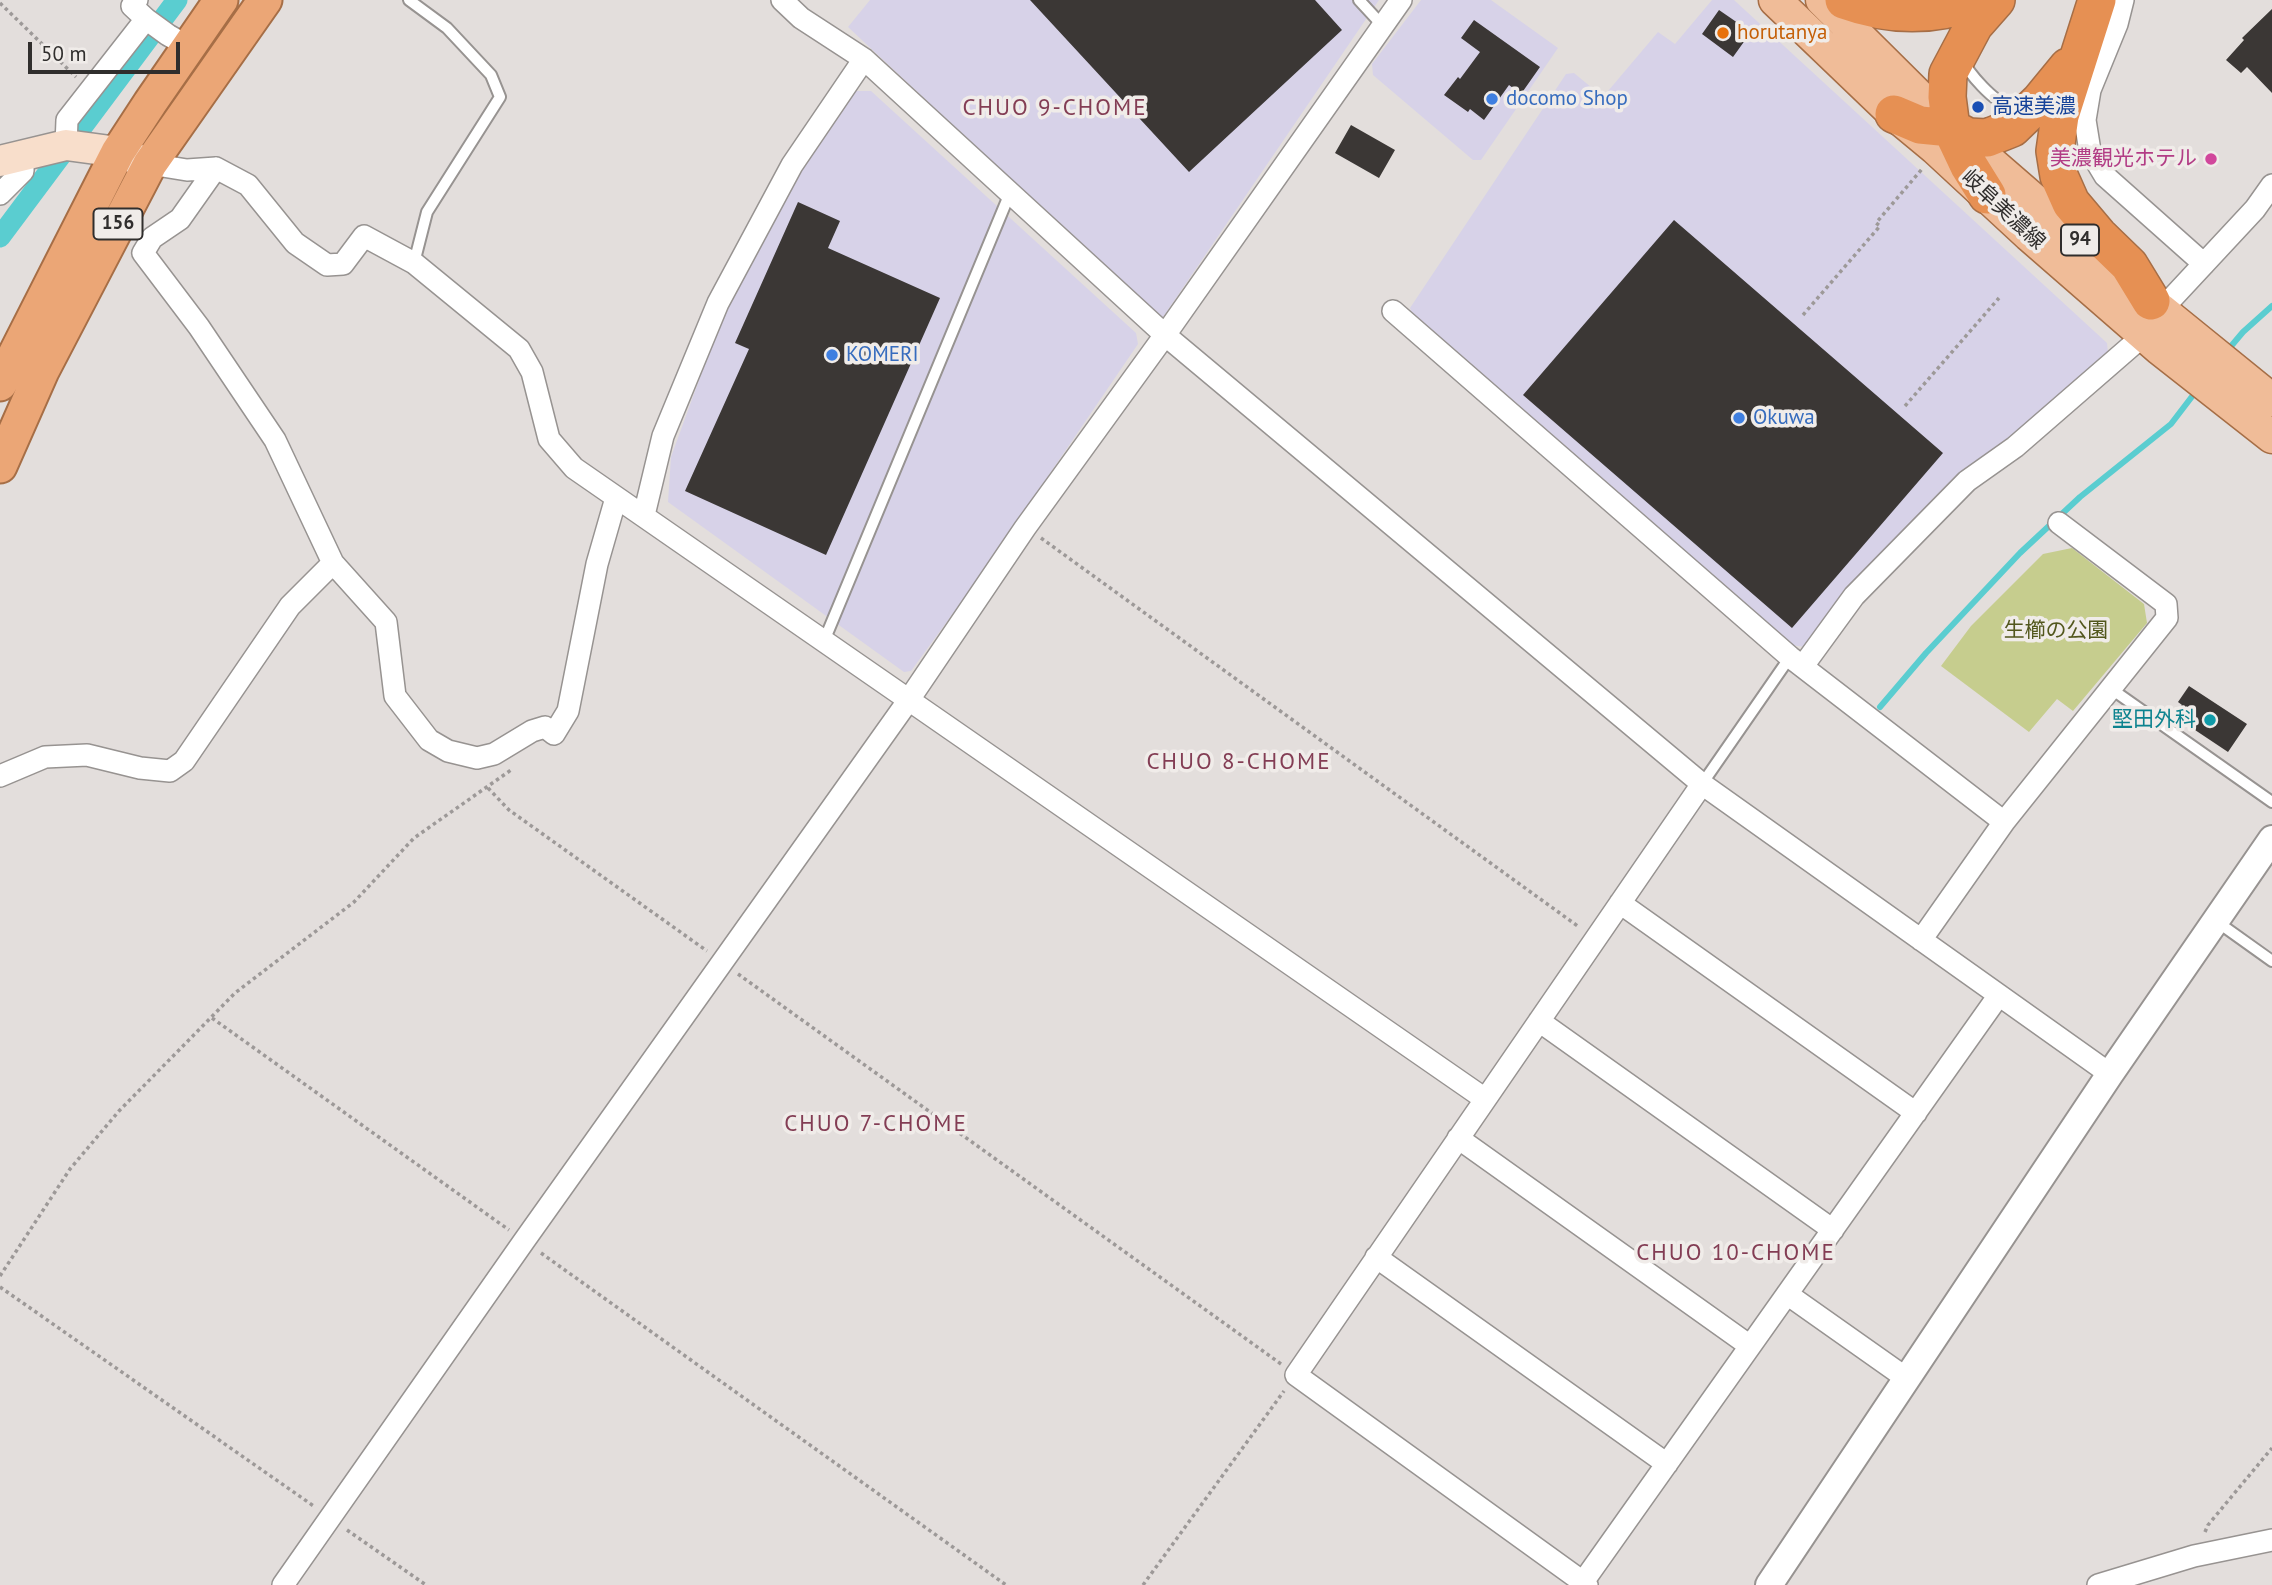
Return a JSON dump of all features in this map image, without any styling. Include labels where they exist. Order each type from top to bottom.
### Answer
[{"type":"highway","name":"156","points":[[0,384],[92,148],[178,40],[221,0]]},
{"type":"highway","name":"156","points":[[0,466],[42,371],[150,164],[265,0]]},
{"type":"highway","points":[[1844,0],[1867,8],[1933,13],[1978,0]]},
{"type":"highway","points":[[1987,195],[1969,166],[1951,128],[1947,97],[1948,74],[1973,25],[1996,0]]},
{"type":"highway","points":[[2097,0],[2060,116],[2055,151],[2059,176],[2071,203],[2129,265],[2152,316]]},
{"type":"highway","points":[[1894,114],[1920,125],[1951,128],[1968,137],[1987,138],[2012,128],[2034,107],[2062,77],[2080,48]]},
{"type":"main road","name":"岐阜美濃線","points":[[1775,0],[1894,114],[2029,235],[2152,316]]},
{"type":"main road","name":"岐阜美濃線","points":[[1822,0],[1951,128],[2212,371],[2272,437]]},
{"type":"main road","points":[[6,159],[92,148],[150,164]]},
{"type":"main road","name":"岐阜美濃線","points":[[2212,371],[2272,400]]},
{"type":"street","points":[[782,0],[801,18],[864,60],[1164,335],[1702,784],[2110,1074]]},
{"type":"street","points":[[283,1585],[908,701],[1026,527],[1401,0]]},
{"type":"street","points":[[2123,0],[2117,24],[2090,90],[2085,120],[2090,151],[2105,176],[2204,264]]},
{"type":"street","points":[[92,148],[68,120],[90,90],[137,9],[178,40]]},
{"type":"street","points":[[644,514],[663,436],[718,303],[792,165],[864,60]]},
{"type":"street","points":[[0,194],[23,171],[6,159]]},
{"type":"street","points":[[150,164],[187,170],[216,168],[248,185],[295,243],[327,265],[343,264],[363,236],[414,263],[519,349],[532,372],[549,439],[574,468],[1485,1099]]},
{"type":"street","points":[[216,168],[180,219],[152,238],[143,253],[200,327],[275,440],[333,563],[386,622],[395,696],[429,740],[448,751],[477,758],[494,754],[532,731],[545,727],[554,734],[568,711],[597,564],[616,498]]},
{"type":"street","points":[[1797,662],[1854,596],[1967,481],[2015,447],[2204,264],[2255,209],[2272,185]]},
{"type":"street","points":[[1393,311],[1797,662],[2004,822]]},
{"type":"street","points":[[1921,940],[2004,822],[2166,618],[2166,604],[2059,523]]},
{"type":"street","points":[[0,776],[44,757],[87,755],[140,768],[170,771],[184,761],[290,606],[333,563]]},
{"type":"street","points":[[1702,784],[1296,1374],[1585,1584],[1999,995]]},
{"type":"street","points":[[1769,1585],[2110,1074],[2272,839]]},
{"type":"street","points":[[1620,903],[1916,1113]]},
{"type":"street","points":[[1539,1021],[1833,1230]]},
{"type":"street","points":[[1458,1138],[1750,1346]]},
{"type":"street","points":[[1376,1257],[1667,1464]]},
{"type":"street","points":[[1787,1294],[1906,1378]]},
{"type":"street","points":[[2098,1585],[2194,1556],[2272,1540]]},
{"type":"lane","points":[[409,0],[447,27],[491,75],[500,97],[427,212],[414,263]]},
{"type":"lane","points":[[1359,0],[1383,26]]},
{"type":"lane","points":[[1960,53],[1976,80],[2006,105],[2034,107]]},
{"type":"lane","points":[[824,641],[1010,193]]},
{"type":"lane","points":[[1702,784],[1797,662]]},
{"type":"lane","points":[[2110,688],[2272,802]]},
{"type":"lane","points":[[2216,921],[2272,961]]},
{"type":"path","points":[[0,3],[90,90]]},
{"type":"path","points":[[1803,316],[1880,226],[1876,223],[1926,165]]},
{"type":"path","points":[[1905,405],[1999,298]]},
{"type":"path","points":[[1026,527],[1595,939]]},
{"type":"path","points":[[0,1276],[70,1169],[119,1111],[235,993],[354,902],[414,838],[513,768]]},
{"type":"path","points":[[488,788],[509,810],[1296,1374],[1143,1585]]},
{"type":"path","points":[[212,1018],[1006,1585]]},
{"type":"path","points":[[0,1287],[426,1585]]},
{"type":"path","points":[[2194,1556],[2208,1525],[2272,1448]]},
{"type":"shaded area","points":[[870,0],[1379,0],[1161,320],[848,27]]},
{"type":"shaded area","points":[[1421,0],[1491,0],[1558,48],[1481,160],[1473,160],[1373,75],[1372,64]]},
{"type":"shaded area","points":[[1712,0],[1734,0],[2107,343],[2108,353],[1805,647],[1791,645],[1413,315],[1410,308],[1566,74],[1574,73],[1603,97],[1658,32],[1675,44]]},
{"type":"shaded area","points":[[856,91],[871,91],[1136,333],[1138,344],[978,579],[911,671],[904,672],[668,502],[671,457],[718,328],[805,160]]},
{"type":"green space","name":"生櫛の公園","points":[[2072,548],[2144,604],[2147,623],[2073,711],[2057,699],[2029,732],[1941,666],[1971,626],[2043,554]]},
{"type":"building","points":[[1030,0],[1315,0],[1342,30],[1189,172]]},
{"type":"building","points":[[2272,9],[2272,93],[2247,67],[2241,73],[2226,60],[2244,40],[2242,38]]},
{"type":"building","points":[[1719,10],[1751,32],[1733,57],[1702,34]]},
{"type":"building","points":[[1474,20],[1540,67],[1521,94],[1509,85],[1484,120],[1444,95],[1480,52],[1461,38]]},
{"type":"building","points":[[1351,125],[1395,150],[1379,178],[1335,153]]},
{"type":"building","points":[[798,202],[840,221],[828,248],[940,298],[826,555],[685,491],[749,349],[735,343]]},
{"type":"building","points":[[1674,220],[1943,453],[1792,628],[1523,395]]},
{"type":"building","name":"堅田外科","points":[[2189,686],[2247,724],[2228,752],[2174,716],[2182,705],[2178,702]]},
{"type":"waterway","points":[[0,237],[177,0]]},
{"type":"waterway","points":[[2227,351],[2243,332],[2272,306]]},
{"type":"waterway","points":[[1880,707],[1926,653],[2020,553],[2080,497],[2171,424],[2197,390]]},
{"type":"place","name":"horutanya","points":[[1723,33]]},
{"type":"place","name":"docomo Shop","points":[[1492,99]]},
{"type":"place","name":"高速美濃","points":[[1978,107]]},
{"type":"place","name":"美濃観光ホテル","points":[[2211,159]]},
{"type":"place","name":"KOMERI","points":[[832,355]]},
{"type":"place","name":"Okuwa","points":[[1739,418]]},
{"type":"place","name":"堅田外科","points":[[2210,720]]},
{"type":"district","name":"CHUO 9-CHOME","points":[[1055,108]]},
{"type":"district","name":"CHUO 8-CHOME","points":[[1239,762]]},
{"type":"district","name":"CHUO 7-CHOME","points":[[876,1124]]},
{"type":"district","name":"CHUO 10-CHOME","points":[[1736,1253]]}]
